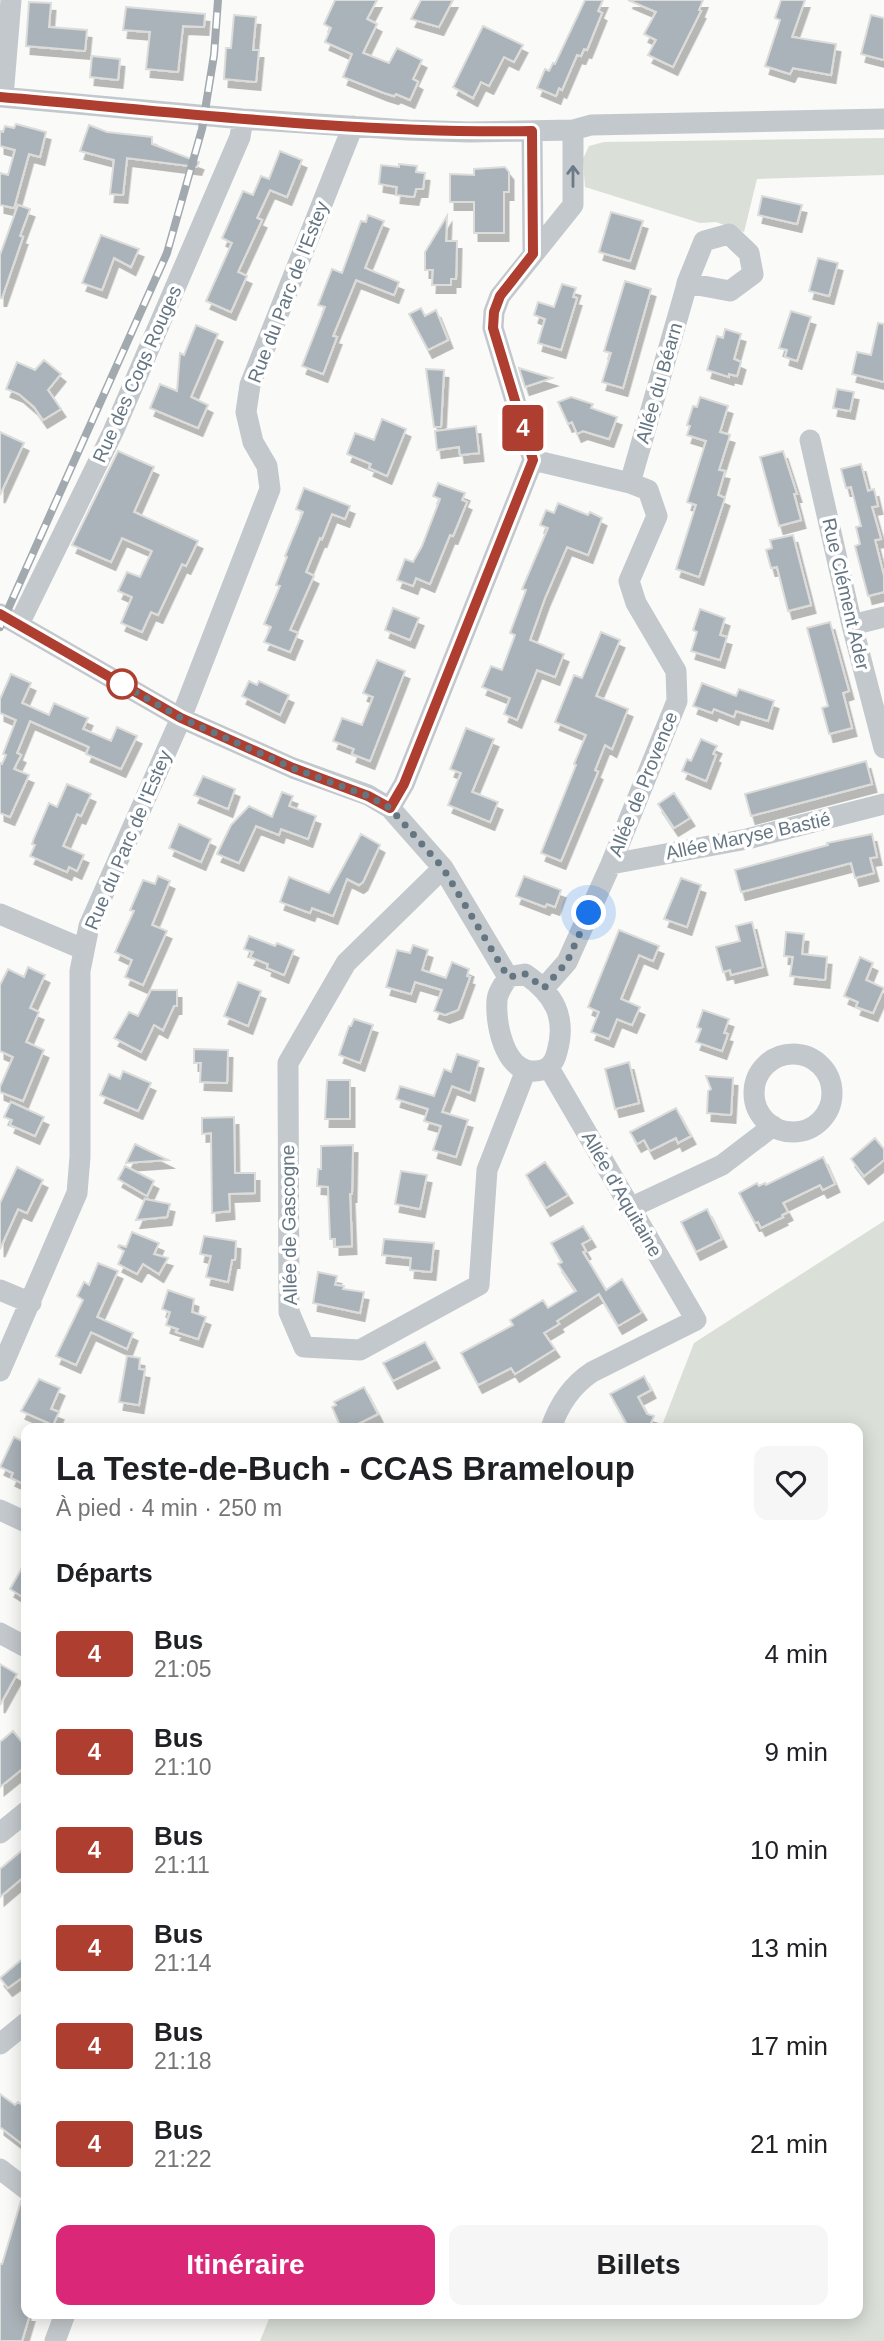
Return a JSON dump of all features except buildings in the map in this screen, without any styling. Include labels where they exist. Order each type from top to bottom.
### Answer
[{"type":"street","points":[[11,0],[1,97],[243,119],[468,132],[573,130],[591,125],[884,119]]},
{"type":"street","name":"Rue des Coqs Rouges","points":[[19,624],[113,432],[240,137],[243,119]]},
{"type":"street","name":"Rue du Parc de l'Estey","points":[[0,1371],[77,1193],[80,1157],[78,997],[83,948],[89,926],[181,718],[270,489],[267,466],[253,442],[246,412],[250,386],[353,126]]},
{"type":"street","points":[[390,808],[404,784],[533,460],[493,328],[494,312],[500,296],[573,205],[573,130]]},
{"type":"street","points":[[532,131],[533,254]]},
{"type":"street","name":"Allée du Béarn","points":[[630,483],[687,284]]},
{"type":"street","name":"Rue Clément Ader","points":[[810,440],[852,625],[884,748]]},
{"type":"street","name":"Allée de Provence","points":[[533,460],[630,483],[648,490],[657,516],[629,581],[636,603],[676,671],[677,701],[611,864],[567,962],[544,988]]},
{"type":"street","points":[[0,614],[181,718],[293,768],[368,796],[390,808],[443,868],[508,977]]},
{"type":"street","points":[[852,625],[884,617]]},
{"type":"street","name":"Allée Maryse Bastié","points":[[611,864],[747,839],[884,804]]},
{"type":"street","name":"Allée de Gascogne","points":[[443,868],[346,963],[288,1063],[289,1312],[304,1347],[360,1350],[478,1285],[487,1170],[526,1070]]},
{"type":"street","points":[[0,914],[83,948]]},
{"type":"street","points":[[525,974],[544,988],[558,1013],[561,1038],[555,1059],[549,1068],[526,1070],[509,1058],[499,1034],[497,999],[508,977],[525,974]]},
{"type":"street","name":"Allée d'Aquitaine","points":[[549,1068],[696,1320],[579,1381],[564,1400],[553,1423]]},
{"type":"street","points":[[630,1208],[722,1165],[773,1126]]},
{"type":"street","points":[[0,1290],[31,1303]]},
{"type":"street","points":[[0,1510],[21,1520]]},
{"type":"street","points":[[0,1633],[21,1644]]},
{"type":"street","points":[[0,1833],[21,1816]]},
{"type":"street","points":[[0,2044],[21,2027]]},
{"type":"street","points":[[0,2169],[21,2185]]},
{"type":"street","points":[[55,2341],[63,2319]]},
{"type":"shaded area","points":[[884,138],[884,175],[757,179],[744,232],[716,222],[700,223],[585,187],[583,159],[589,146],[604,142]]},
{"type":"shaded area","points":[[884,1221],[884,2341],[260,2341],[269,2319],[863,2319],[863,1423],[663,1423],[694,1343]]},
{"type":"railway","points":[[0,627],[167,253],[202,129],[214,55],[218,0]]},
{"type":"bus line","name":"4","points":[[0,97],[243,119],[408,130],[532,131],[533,254],[500,296],[494,312],[493,328],[533,460],[404,784],[390,808],[368,796],[293,768],[181,718],[0,614]]},
{"type":"route","points":[[122,684],[118,682],[181,718],[226,739],[368,796],[390,808],[443,868],[508,977],[525,974],[544,988],[567,962],[589,913]]}]
